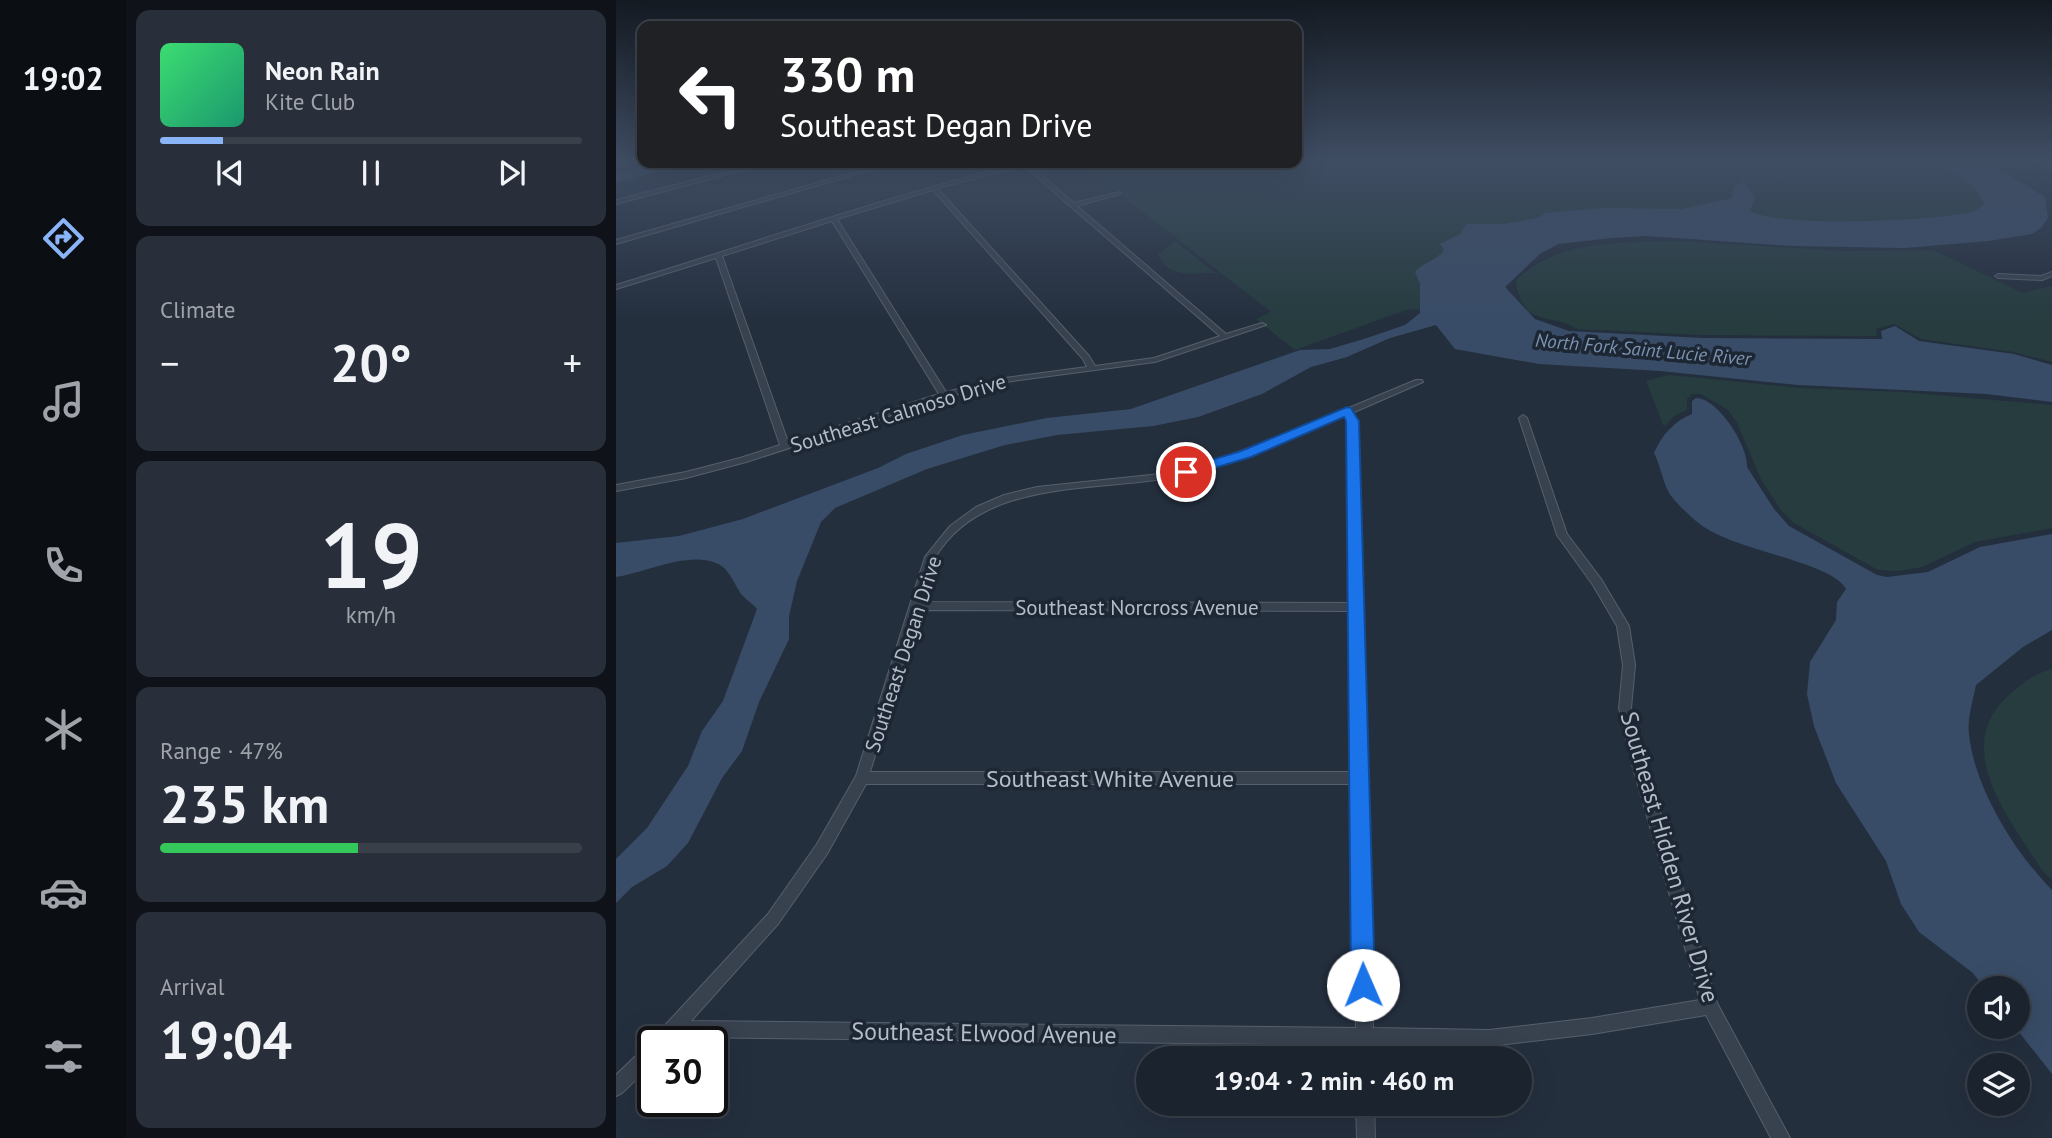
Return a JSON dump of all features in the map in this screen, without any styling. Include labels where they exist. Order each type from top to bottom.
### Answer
[{"type":"street","points":[[616,242],[717,213]]},
{"type":"street","points":[[616,287],[853,213]]},
{"type":"street","points":[[956,213],[1092,368]]},
{"type":"street","points":[[1084,213],[1224,336]]},
{"type":"street","points":[[834,219],[944,395]]},
{"type":"street","points":[[719,257],[785,446]]},
{"type":"street","points":[[1998,276],[2042,278],[2052,274]]},
{"type":"street","name":"Southeast Calmoso Drive","points":[[616,488],[686,475],[944,395],[998,381],[1155,360],[1262,324]]},
{"type":"street","name":"Southeast Degan Drive","points":[[676,1026],[773,919],[822,849],[862,778],[930,557],[954,528],[982,510],[1012,497],[1044,489],[1128,482],[1186,472],[1246,454],[1419,382]]},
{"type":"street","points":[[1347,411],[1353,421],[1364,1046]]},
{"type":"street","name":"Southeast Hidden River Drive","points":[[1523,418],[1562,535],[1597,582],[1623,626],[1629,665],[1625,708],[1710,1006],[1781,1138]]},
{"type":"street","name":"Southeast Norcross Avenue","points":[[916,606],[1358,607]]},
{"type":"street","name":"Southeast White Avenue","points":[[862,778],[1358,778]]},
{"type":"street","name":"Southeast Elwood Avenue","points":[[728,1035],[1489,1038],[1592,1026],[1710,1006]]},
{"type":"street","points":[[616,1087],[637,1067]]},
{"type":"street","points":[[1365,1116],[1366,1138]]},
{"type":"green space","points":[[1144,213],[1990,213],[1988,221],[1517,230],[1449,307],[1406,310],[1295,350],[1256,319],[1271,312]]},
{"type":"green space","points":[[1175,241],[1215,273],[1190,274],[1169,268],[1158,255]]},
{"type":"green space","points":[[1678,241],[1843,251],[1933,250],[2023,293],[2052,286],[2052,362],[2013,352],[1921,339],[1894,324],[1876,329],[1877,336],[1701,335],[1577,329],[1531,313],[1520,296],[1516,281],[1532,267],[1571,250],[1614,243]]},
{"type":"green space","points":[[1668,375],[1800,388],[1903,392],[2052,405],[2052,528],[1975,542],[1922,567],[1899,571],[1878,570],[1794,523],[1780,509],[1761,479],[1737,423],[1728,410],[1701,394],[1692,394],[1687,399],[1687,410],[1674,416],[1664,427],[1646,381]]},
{"type":"green space","points":[[2052,669],[2052,880],[2042,870],[2016,830],[1992,785],[1985,762],[1984,739],[1991,717],[2007,697],[2033,677]]},
{"type":"water","name":"North Fork Saint Lucie River","points":[[1546,213],[1757,213],[1792,220],[1823,221],[1893,220],[1952,215],[2047,213],[2048,218],[2041,228],[2032,234],[1989,241],[1905,248],[1792,246],[1646,236],[1558,244],[1540,254],[1505,287],[1535,319],[1569,331],[1703,338],[1882,339],[1881,331],[1895,326],[1919,341],[2014,354],[2052,365],[2052,402],[1986,394],[1798,385],[1660,371],[1539,364],[1455,349],[1436,325],[1390,338],[1347,357],[1311,367],[1262,394],[1198,417],[1153,426],[1057,435],[1005,445],[927,469],[835,508],[821,522],[797,581],[789,616],[789,639],[759,702],[742,751],[722,778],[688,843],[667,866],[632,887],[616,903],[616,859],[647,828],[688,766],[702,731],[723,701],[757,609],[741,594],[726,570],[712,562],[685,560],[616,577],[616,543],[679,536],[743,519],[878,468],[906,454],[963,435],[1047,418],[1131,409],[1300,350],[1330,349],[1405,325],[1420,313],[1420,284],[1415,272],[1441,254],[1444,250],[1440,244],[1460,234],[1466,224],[1504,224],[1537,218]]},
{"type":"water","points":[[1696,398],[1705,400],[1714,406],[1730,425],[1743,448],[1747,467],[1774,509],[1789,526],[1877,575],[1887,577],[1928,572],[1980,547],[2052,534],[2052,630],[2023,647],[1976,685],[1969,728],[1972,754],[1979,776],[1998,818],[2024,857],[2052,890],[2052,1074],[2024,1039],[2030,1039],[2030,976],[1975,976],[1919,932],[1901,904],[1886,861],[1836,783],[1814,726],[1807,694],[1810,662],[1836,620],[1837,602],[1846,589],[1836,579],[1820,570],[1711,531],[1684,510],[1667,489],[1654,453],[1669,429],[1692,414],[1692,401]]},
{"type":"route","points":[[1186,472],[1246,454],[1347,411],[1353,421],[1363,985]]}]
